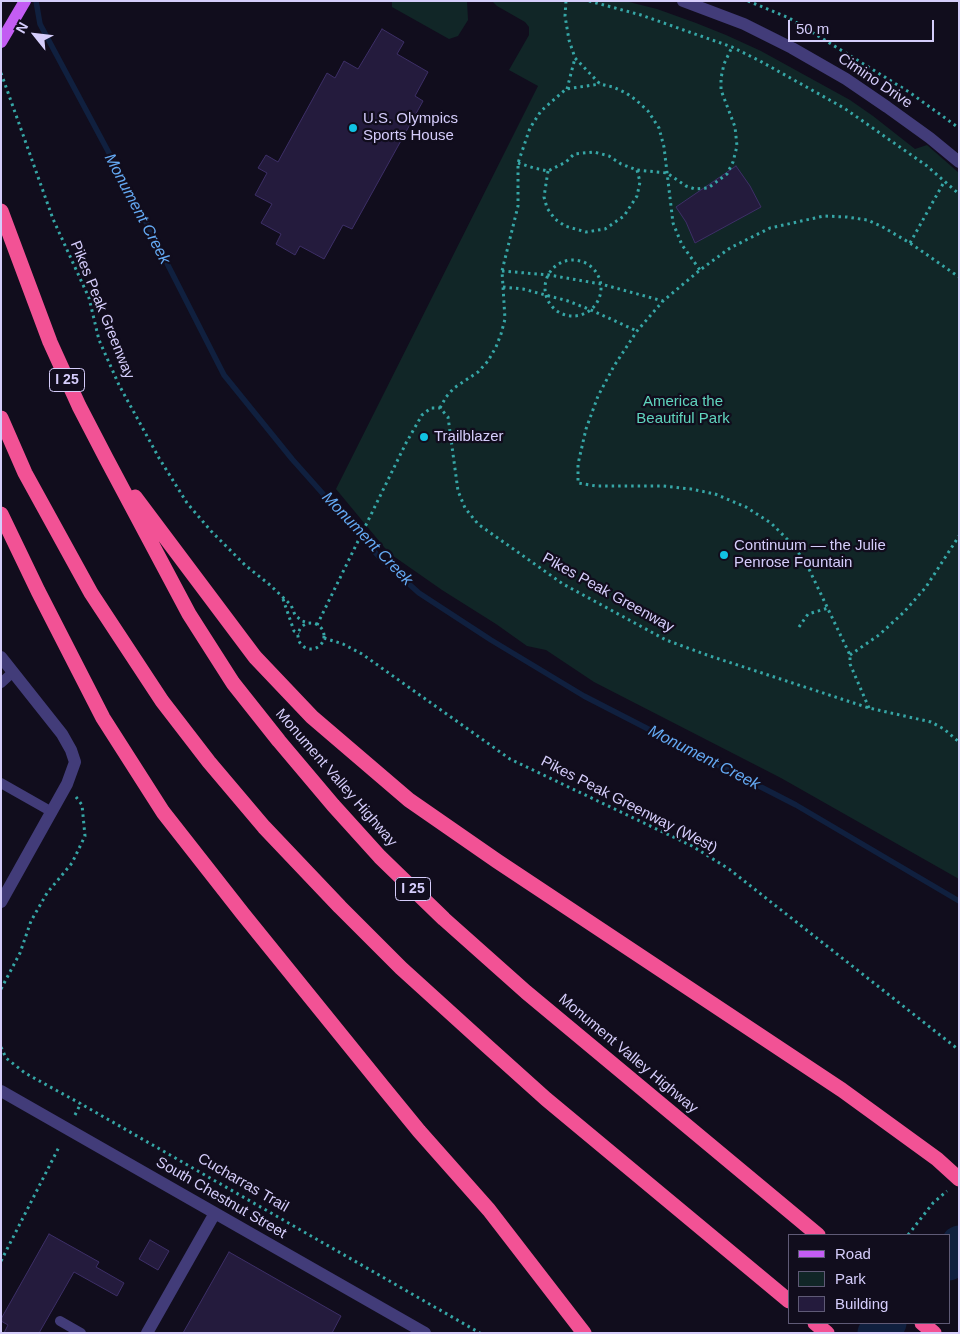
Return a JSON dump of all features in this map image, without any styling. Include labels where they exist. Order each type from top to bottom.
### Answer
[{"type":"highway","name":"Monument Valley Highway","points":[[1,211],[50,342],[79,406],[189,614],[233,683],[332,805],[380,857],[444,919],[526,992],[817,1234]]},
{"type":"highway","points":[[1,418],[25,473],[91,593],[162,701],[209,762],[264,827],[401,968],[487,1046],[546,1099],[788,1300]]},
{"type":"highway","points":[[106,458],[255,657],[312,717],[374,772],[408,800],[496,861],[842,1090],[937,1159],[956,1183]]},
{"type":"highway","points":[[1,514],[103,718],[163,812],[249,922],[419,1131],[489,1210],[584,1333]]},
{"type":"highway","points":[[816,1324],[827,1333]]},
{"type":"highway","points":[[923,1324],[934,1333]]},
{"type":"main road","points":[[1,42],[25,1]]},
{"type":"street","name":"Cimino Drive","points":[[683,1],[744,24],[807,57],[887,107],[959,162]]},
{"type":"street","points":[[1,657],[62,734],[75,762],[67,784],[1,902]]},
{"type":"street","name":"South Chestnut Street","points":[[1,1091],[426,1333]]},
{"type":"street","points":[[147,1333],[215,1213]]},
{"type":"lane","points":[[1,683],[13,672]]},
{"type":"lane","points":[[1,783],[52,812]]},
{"type":"lane","points":[[60,1321],[81,1333]]},
{"type":"path","points":[[566,1],[565,16],[569,40],[575,58],[600,84]]},
{"type":"path","points":[[589,1],[641,15],[732,47],[844,108],[927,166],[959,194]]},
{"type":"path","points":[[748,1],[797,22],[909,92],[959,128]]},
{"type":"path","points":[[518,162],[548,171],[566,162],[574,154],[594,152],[609,156],[621,164],[637,170],[667,174],[686,186],[695,189],[708,188],[727,174],[733,162],[737,146],[735,127],[721,90],[724,64],[732,47]]},
{"type":"path","points":[[309,623],[303,626],[299,634],[300,643],[308,648],[318,647],[324,638],[322,630],[317,625],[323,610],[406,443],[422,415],[431,408],[440,408],[454,388],[466,382],[488,361],[496,347],[504,319],[502,271],[518,206],[518,162],[530,128],[542,111],[566,89],[575,58]]},
{"type":"path","name":"Pikes Peak Greenway","points":[[1,73],[53,219],[89,298],[99,340],[119,385],[160,458],[187,503],[218,538],[245,565],[291,605],[295,615],[302,621],[317,625]]},
{"type":"path","points":[[566,89],[600,84],[613,87],[626,92],[648,111],[659,128],[664,147],[673,223],[682,245],[700,270]]},
{"type":"path","points":[[548,171],[544,197],[547,208],[555,219],[565,226],[586,232],[605,228],[624,216],[638,196],[640,182],[637,170]]},
{"type":"path","points":[[910,243],[944,182]]},
{"type":"path","points":[[870,708],[850,664],[850,656],[807,565],[792,544],[771,523],[746,507],[715,494],[691,489],[663,486],[596,486],[578,483],[578,464],[586,429],[598,396],[614,366],[637,331],[663,301],[700,270],[730,248],[770,228],[824,216],[866,220],[881,226],[910,243],[959,277]]},
{"type":"path","points":[[577,259],[595,270],[601,284],[600,294],[591,310],[579,315],[566,315],[557,311],[551,305],[548,296],[549,275],[555,266],[565,261],[577,259]]},
{"type":"path","points":[[502,271],[549,275],[601,284],[663,301]]},
{"type":"path","points":[[504,286],[548,296],[591,310],[637,331]]},
{"type":"path","name":"Pikes Peak Greenway","points":[[440,408],[448,417],[458,491],[465,508],[478,524],[563,584],[666,640],[870,708],[931,722],[944,729],[959,742]]},
{"type":"path","points":[[850,656],[879,635],[904,612],[926,587],[959,536]]},
{"type":"path","points":[[283,598],[294,631],[299,634]]},
{"type":"path","points":[[799,627],[808,614],[828,608]]},
{"type":"path","name":"Pikes Peak Greenway (West)","points":[[324,638],[343,644],[362,654],[510,759],[692,846],[729,869],[959,1050]]},
{"type":"path","points":[[1,989],[20,953],[31,921],[51,888],[72,863],[85,836],[82,804],[67,784]]},
{"type":"path","name":"Cucharras Trail","points":[[1,1047],[6,1058],[25,1073],[81,1103],[480,1333]]},
{"type":"path","points":[[75,1116],[81,1103]]},
{"type":"path","points":[[1,1261],[60,1147]]},
{"type":"path","points":[[909,1234],[934,1204],[956,1183]]},
{"type":"green space","points":[[392,1],[467,1],[468,20],[458,36],[449,39],[392,7]]},
{"type":"green space","name":"America the Beautiful Park","points":[[492,1],[625,1],[657,9],[696,23],[761,51],[850,100],[915,149],[927,145],[959,173],[959,879],[781,778],[594,682],[546,650],[527,646],[389,553],[336,489],[538,86],[509,70],[529,35],[529,27],[525,22],[497,6]]},
{"type":"building","name":"U.S. Olympics Sports House","points":[[382,29],[404,42],[397,54],[428,72],[415,96],[423,101],[352,229],[343,225],[324,259],[300,246],[295,255],[276,244],[281,234],[261,223],[272,204],[255,195],[267,173],[258,168],[266,155],[278,162],[327,73],[335,78],[344,61],[358,69]]},
{"type":"building","points":[[736,166],[750,186],[761,207],[695,243],[686,222],[676,207]]},
{"type":"building","points":[[49,1234],[99,1262],[96,1267],[124,1283],[117,1296],[74,1272],[39,1333],[4,1333],[8,1325],[1,1321],[1,1319]]},
{"type":"building","points":[[150,1240],[169,1251],[158,1270],[139,1259]]},
{"type":"building","points":[[229,1252],[341,1316],[332,1333],[183,1333]]},
{"type":"waterway","name":"Monument Creek","points":[[36,1],[40,24],[147,224],[224,375],[292,459],[381,559],[419,593],[491,640],[584,696],[796,805],[959,901]]},
{"type":"waterway","points":[[950,1261],[959,1243]]},
{"type":"waterway","points":[[875,1333],[888,1324]]},
{"type":"place","name":"U.S. Olympics Sports House","points":[[353,128]]},
{"type":"place","name":"Trailblazer","points":[[424,437]]},
{"type":"place","name":"Continuum — the Julie Penrose Fountain","points":[[724,555]]}]
